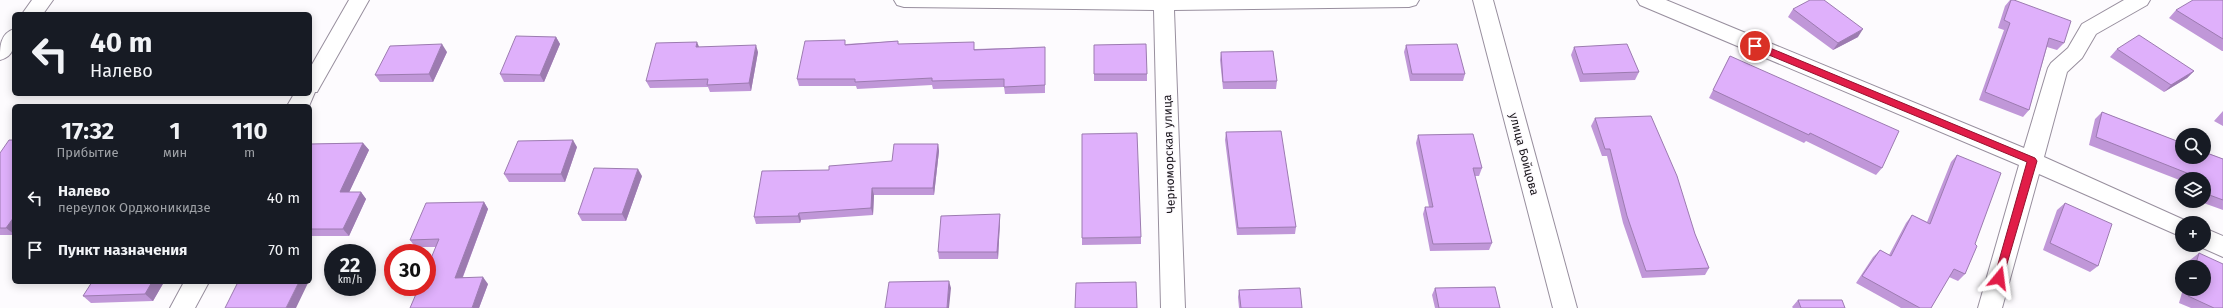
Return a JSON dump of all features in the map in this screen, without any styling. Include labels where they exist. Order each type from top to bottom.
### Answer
[{"type":"street","points":[[34,12],[43,0]]},
{"type":"street","points":[[312,82],[359,0]]},
{"type":"street","points":[[904,0],[1409,0]]},
{"type":"street","name":"улица Бойцова","points":[[1483,0],[1565,308]]},
{"type":"street","points":[[1647,0],[2032,161],[2175,225]]},
{"type":"street","points":[[1668,9],[1689,0]]},
{"type":"street","points":[[1990,308],[2058,68],[2075,53],[2089,29],[2140,0]]},
{"type":"street","name":"Черноморская улица","points":[[1164,1],[1173,308]]},
{"type":"street","points":[[0,53],[12,38]]},
{"type":"street","points":[[2211,241],[2223,246]]},
{"type":"street","points":[[182,308],[196,284]]},
{"type":"building","points":[[1810,0],[1824,0],[1863,29],[1838,43],[1793,9]]},
{"type":"building","points":[[2011,0],[2071,21],[2064,43],[2049,38],[2029,110],[1985,92],[2010,23],[2004,20]]},
{"type":"building","points":[[2193,0],[2223,0],[2223,39],[2176,10]]},
{"type":"building","points":[[2139,35],[2194,71],[2171,85],[2117,49]]},
{"type":"building","points":[[516,36],[556,37],[540,75],[500,74]]},
{"type":"building","points":[[845,40],[845,45],[898,41],[898,44],[974,42],[974,50],[1045,47],[1045,85],[1004,87],[1004,79],[932,81],[932,78],[855,82],[855,79],[797,79],[805,41]]},
{"type":"building","points":[[697,42],[696,47],[756,45],[749,83],[707,85],[708,79],[646,81],[656,43]]},
{"type":"building","points":[[442,44],[429,74],[375,75],[390,46]]},
{"type":"building","points":[[1146,44],[1147,74],[1094,74],[1094,45]]},
{"type":"building","points":[[1457,44],[1465,74],[1412,74],[1406,45]]},
{"type":"building","points":[[1627,44],[1639,72],[1583,74],[1574,47]]},
{"type":"building","points":[[1273,51],[1277,81],[1223,82],[1221,52]]},
{"type":"building","points":[[1730,56],[1899,131],[1882,168],[1810,133],[1809,135],[1713,90]]},
{"type":"building","points":[[2102,112],[2175,140],[2175,164],[2211,164],[2211,155],[2223,159],[2223,200],[2211,196],[2211,172],[2184,172],[2096,137]]},
{"type":"building","points":[[1651,116],[1677,176],[1695,234],[1709,268],[1646,271],[1627,216],[1610,149],[1605,149],[1595,118]]},
{"type":"building","points":[[1281,131],[1296,227],[1238,228],[1226,132]]},
{"type":"building","points":[[1137,133],[1141,237],[1082,238],[1082,134]]},
{"type":"building","points":[[1473,134],[1482,168],[1473,168],[1492,243],[1433,244],[1425,207],[1433,207],[1418,135]]},
{"type":"building","points":[[9,140],[12,140],[12,220],[6,228],[0,228],[0,153]]},
{"type":"building","points":[[573,140],[561,174],[504,174],[518,141]]},
{"type":"building","points":[[363,143],[340,192],[361,192],[343,229],[312,229],[312,144]]},
{"type":"building","points":[[894,144],[938,144],[933,188],[872,188],[871,208],[799,213],[798,216],[754,217],[762,171],[829,170],[829,166],[892,161]]},
{"type":"building","points":[[1957,155],[2001,173],[1975,244],[1977,246],[1965,274],[1954,269],[1931,308],[1920,308],[1862,276],[1880,250],[1891,256],[1912,215],[1930,224]]},
{"type":"building","points":[[594,168],[638,169],[622,214],[578,214]]},
{"type":"building","points":[[484,202],[455,278],[483,277],[472,308],[410,308],[415,296],[436,296],[436,246],[439,239],[410,240],[426,203]]},
{"type":"building","points":[[2065,203],[2112,224],[2098,266],[2050,243]]},
{"type":"building","points":[[1000,214],[997,252],[938,252],[941,216]]},
{"type":"building","points":[[2199,253],[2223,264],[2223,308],[2214,308],[2188,296],[2211,296],[2211,260],[2197,260]]},
{"type":"building","points":[[949,281],[947,308],[885,308],[889,282]]},
{"type":"building","points":[[1136,282],[1137,308],[1075,308],[1076,283]]},
{"type":"building","points":[[91,284],[151,284],[145,294],[83,296]]},
{"type":"building","points":[[237,284],[298,284],[286,308],[225,308]]},
{"type":"building","points":[[1495,287],[1500,308],[1439,308],[1435,288]]},
{"type":"building","points":[[1300,288],[1302,308],[1241,308],[1239,290]]},
{"type":"building","points":[[1798,300],[1842,300],[1845,308],[1801,308]]},
{"type":"route","points":[[1755,46],[2032,161],[1999,278]]}]
